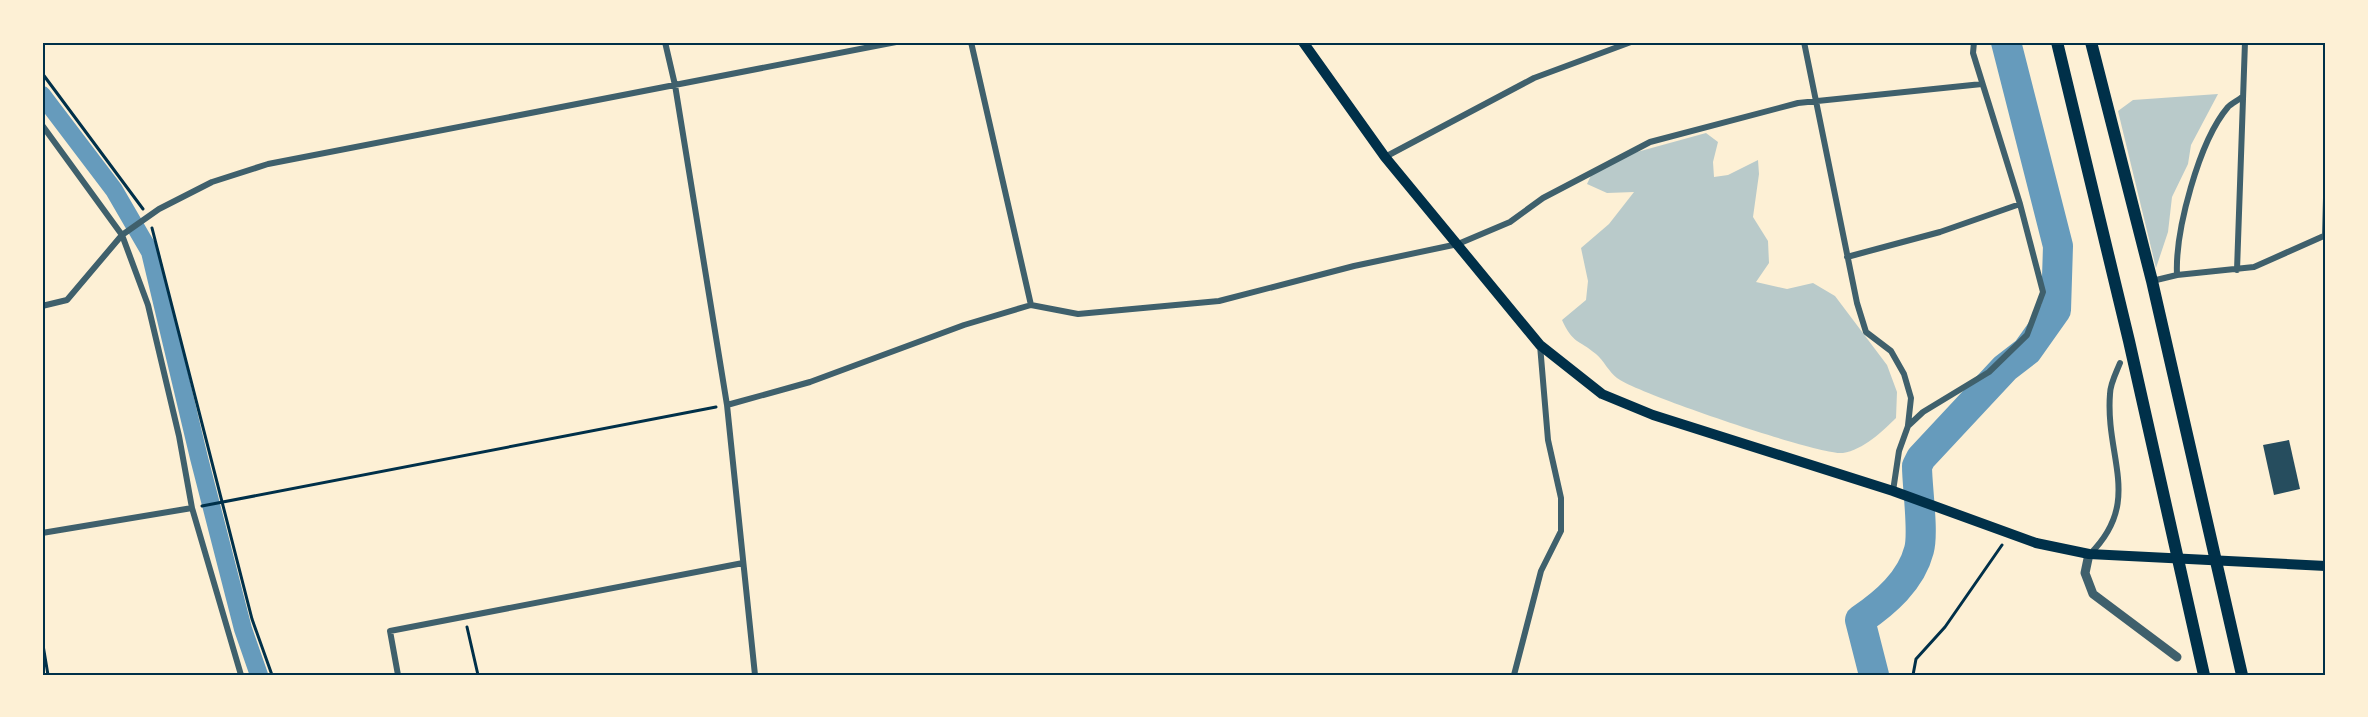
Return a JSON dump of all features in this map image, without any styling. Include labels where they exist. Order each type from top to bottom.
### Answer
[{"type":"main road","points":[[1303,42],[1385,157],[1539,345],[1602,394],[1653,415],[1893,491],[2036,543],[2089,554],[2326,566]]},
{"type":"main road","points":[[2057,42],[2204,675]]},
{"type":"main road","points":[[2091,42],[2152,281],[2242,675]]},
{"type":"street","points":[[665,42],[675,85],[727,405],[755,675]]},
{"type":"street","points":[[42,306],[67,300],[122,235],[148,216],[212,182],[268,164],[896,42]]},
{"type":"street","points":[[970,42],[1031,305]]},
{"type":"street","points":[[1385,157],[1534,78],[1631,42]]},
{"type":"street","points":[[1804,42],[1847,257],[1866,332],[1891,351],[1904,374],[1911,398],[1908,426],[1899,451],[1893,491]]},
{"type":"street","points":[[1908,426],[1923,412],[1989,372],[2027,334],[2043,292],[2020,204],[1973,53],[1974,42]]},
{"type":"street","points":[[2238,270],[2245,42]]},
{"type":"street","points":[[727,405],[810,382],[964,325],[1031,305],[1078,314],[1219,301],[1354,266],[1458,244],[1510,222],[1543,198],[1650,142],[1798,103],[1816,103],[1982,84]]},
{"type":"street","points":[[2177,275],[2176,262],[2187,203],[2203,148],[2229,106],[2243,96]]},
{"type":"street","points":[[42,125],[122,235],[148,305],[179,436],[192,508],[241,675]]},
{"type":"street","points":[[2152,281],[2177,275],[2254,267],[2287,254],[2325,235],[2326,198]]},
{"type":"street","points":[[1847,257],[1940,232],[2020,204]]},
{"type":"street","points":[[1514,675],[1541,571],[1561,531],[1561,498],[1548,440],[1539,345]]},
{"type":"street","points":[[2120,363],[2110,391],[2109,416],[2120,501],[2108,536],[2089,554],[2085,573],[2092,594],[2177,657]]},
{"type":"street","points":[[42,533],[192,508]]},
{"type":"street","points":[[398,675],[390,631],[743,563]]},
{"type":"path","points":[[42,73],[148,216],[252,619],[272,675]]},
{"type":"path","points":[[192,508],[727,405]]},
{"type":"path","points":[[1913,675],[1916,659],[1945,627],[1996,555],[2008,532]]},
{"type":"path","points":[[465,616],[478,675]]},
{"type":"path","points":[[42,639],[48,675]]},
{"type":"shaded area","points":[[2218,94],[2191,145],[2188,164],[2172,197],[2168,232],[2156,268],[2118,111],[2133,100]]},
{"type":"shaded area","points":[[1706,133],[1718,142],[1713,162],[1714,177],[1728,175],[1758,160],[1759,174],[1753,217],[1768,241],[1769,263],[1756,282],[1787,289],[1813,283],[1835,296],[1887,365],[1897,392],[1896,418],[1879,434],[1858,448],[1843,453],[1801,444],[1691,409],[1632,386],[1611,373],[1596,354],[1573,337],[1562,320],[1586,300],[1588,281],[1581,248],[1609,224],[1634,192],[1607,193],[1587,184],[1593,171],[1637,152]]},
{"type":"building","points":[[2289,440],[2300,489],[2274,495],[2263,445]]},
{"type":"waterway","points":[[1874,675],[1860,620],[1896,590],[1910,572],[1915,561],[1921,532],[1917,466],[1921,458],[2005,368],[2027,351],[2056,310],[2058,246],[2006,42]]},
{"type":"waterway","points":[[42,95],[114,190],[150,252],[243,629],[259,675]]}]
